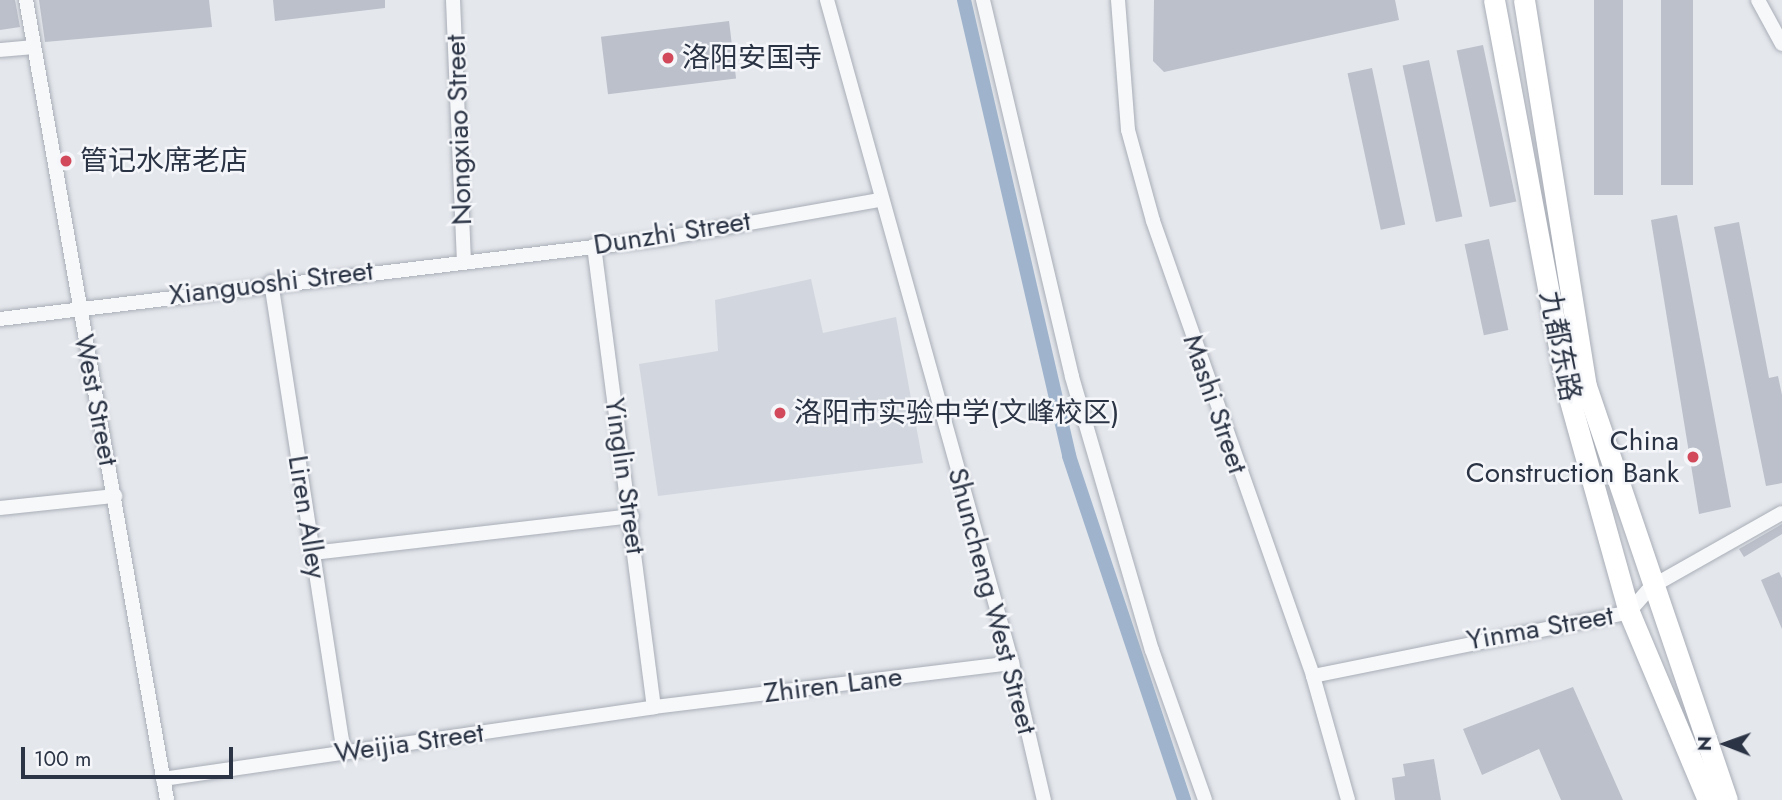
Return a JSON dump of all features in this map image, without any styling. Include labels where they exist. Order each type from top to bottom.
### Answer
[{"type":"highway","name":"九都东路","points":[[1494,0],[1567,390],[1629,612],[1708,800]]},
{"type":"highway","name":"九都东路","points":[[1524,0],[1586,386],[1651,587],[1727,800]]},
{"type":"street","name":"West Street","points":[[26,0],[167,800]]},
{"type":"street","name":"Nongxiao Street","points":[[453,0],[464,260]]},
{"type":"street","name":"Shuncheng West Street","points":[[827,0],[879,200],[1012,663],[1044,800]]},
{"type":"street","points":[[983,0],[1072,377],[1152,650],[1205,800]]},
{"type":"street","name":"Mashi Street","points":[[1118,0],[1128,130],[1153,221],[1313,676],[1348,800]]},
{"type":"street","points":[[1758,0],[1782,44]]},
{"type":"street","points":[[0,50],[33,47]]},
{"type":"street","name":"Dunzhi Street","points":[[464,260],[594,246],[879,200]]},
{"type":"street","name":"Yinglin Street","points":[[594,246],[632,516],[654,707]]},
{"type":"street","name":"Xianguoshi Street","points":[[0,319],[78,306],[464,260]]},
{"type":"street","name":"Liren Alley","points":[[271,282],[344,752]]},
{"type":"street","points":[[0,508],[115,496]]},
{"type":"street","name":"Yinma Street","points":[[1313,676],[1629,612],[1651,587],[1782,513]]},
{"type":"street","points":[[313,553],[632,516]]},
{"type":"street","name":"Zhiren Lane","points":[[654,707],[1012,663]]},
{"type":"street","name":"Weijia Street","points":[[163,779],[654,707]]},
{"type":"shaded area","name":"洛阳市实验中学(文峰校区)","points":[[811,279],[823,333],[896,317],[923,463],[658,496],[639,364],[718,351],[715,300]]},
{"type":"building","points":[[0,0],[15,0],[20,27],[0,30]]},
{"type":"building","points":[[39,0],[209,0],[212,27],[45,42]]},
{"type":"building","points":[[273,0],[385,0],[385,8],[275,21]]},
{"type":"building","points":[[1154,0],[1395,0],[1399,20],[1164,72],[1153,61]]},
{"type":"building","points":[[1594,0],[1623,0],[1623,195],[1594,195]]},
{"type":"building","points":[[1661,0],[1693,0],[1693,185],[1661,185]]},
{"type":"building","name":"洛阳安国寺","points":[[729,21],[736,79],[608,94],[601,37]]},
{"type":"building","points":[[1483,45],[1516,202],[1490,207],[1457,51]]},
{"type":"building","points":[[1429,60],[1462,217],[1436,222],[1403,66]]},
{"type":"building","points":[[1372,68],[1405,225],[1381,230],[1348,73]]},
{"type":"building","points":[[1677,215],[1731,507],[1699,514],[1651,220]]},
{"type":"building","points":[[1739,222],[1769,378],[1778,376],[1782,395],[1782,483],[1766,486],[1714,227]]},
{"type":"building","points":[[1489,239],[1508,330],[1484,335],[1465,244]]},
{"type":"building","points":[[1782,524],[1782,534],[1744,557],[1739,549]]},
{"type":"building","points":[[1779,572],[1782,578],[1782,629],[1761,580]]},
{"type":"building","points":[[1573,687],[1623,800],[1561,800],[1539,749],[1482,775],[1463,729]]},
{"type":"building","points":[[1434,759],[1441,800],[1395,800],[1392,778],[1405,776],[1403,764]]},
{"type":"waterway","points":[[964,0],[1069,456],[1184,800]]},
{"type":"place","name":"洛阳安国寺","points":[[668,58]]},
{"type":"place","name":"管记水席老店","points":[[66,161]]},
{"type":"place","name":"洛阳市实验中学(文峰校区)","points":[[780,413]]},
{"type":"place","name":"China Construction Bank","points":[[1693,457]]}]
